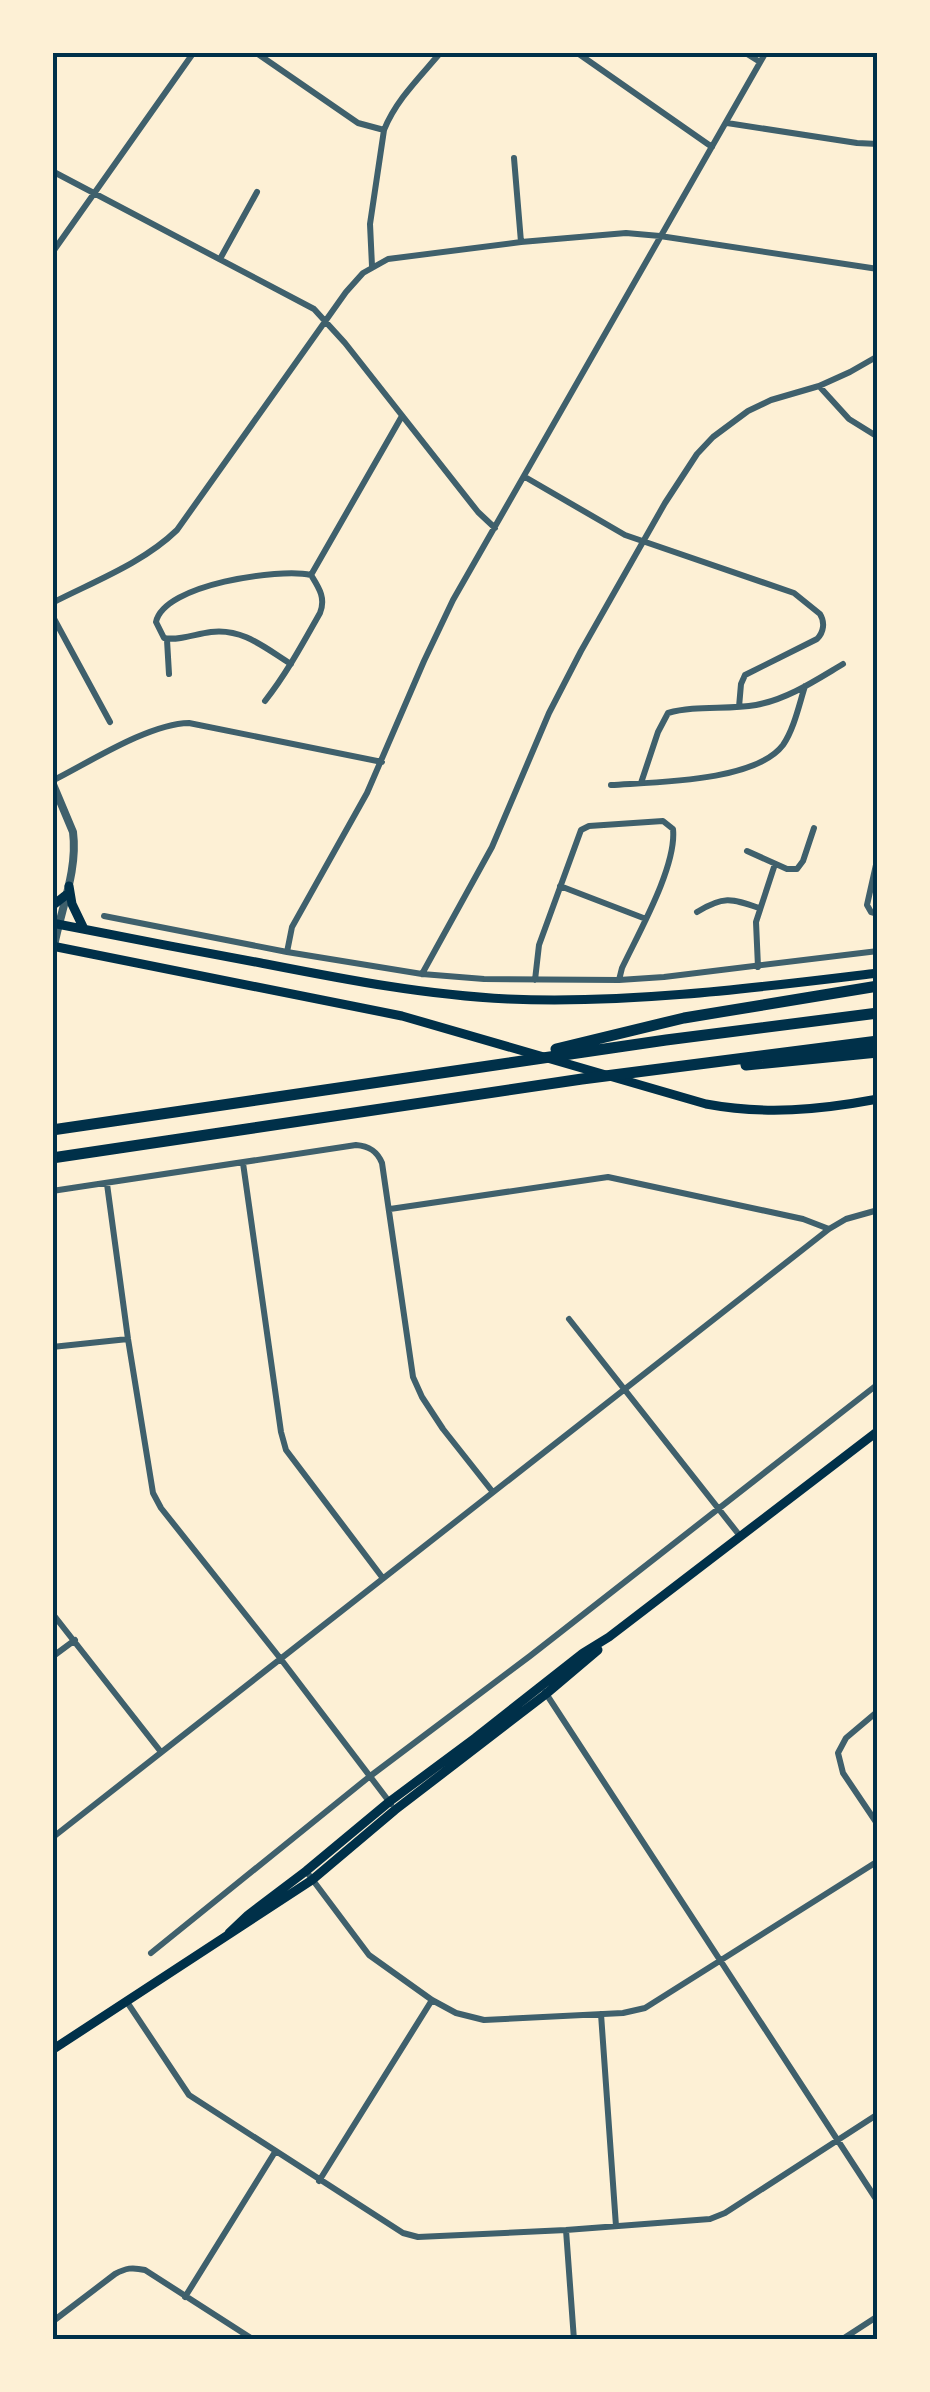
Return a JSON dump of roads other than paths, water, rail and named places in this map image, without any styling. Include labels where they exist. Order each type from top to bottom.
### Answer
[{"type":"highway","points":[[489,1065],[684,1018],[878,986]]},
{"type":"highway","points":[[52,1130],[489,1065],[878,1013]]},
{"type":"highway","points":[[52,1158],[582,1078],[878,1041]]},
{"type":"highway","points":[[582,1078],[878,1052]]},
{"type":"main road","points":[[52,906],[67,891],[84,929]]},
{"type":"main road","points":[[55,923],[372,985],[505,998],[666,997],[878,973]]},
{"type":"main road","points":[[53,946],[364,1007],[682,1098],[730,1108],[780,1112],[878,1099]]},
{"type":"main road","points":[[52,2050],[252,1920],[392,1806],[878,1431]]},
{"type":"street","points":[[52,253],[194,52]]},
{"type":"street","points":[[255,52],[358,123],[384,130]]},
{"type":"street","points":[[372,266],[370,224],[384,130],[405,94],[442,52]]},
{"type":"street","points":[[744,52],[761,63]]},
{"type":"street","points":[[287,952],[292,927],[382,762],[434,639],[766,52]]},
{"type":"street","points":[[582,54],[712,147]]},
{"type":"street","points":[[727,123],[878,144]]},
{"type":"street","points":[[514,158],[521,242]]},
{"type":"street","points":[[52,171],[307,304],[326,320],[478,512],[495,528]]},
{"type":"street","points":[[220,258],[256,192]]},
{"type":"street","points":[[52,603],[157,548],[177,530],[357,279],[388,259],[521,242],[626,234],[878,269]]},
{"type":"street","points":[[422,974],[492,847],[549,713],[683,474],[713,438],[748,412],[782,396],[820,386],[878,356]]},
{"type":"street","points":[[820,386],[849,419],[878,437]]},
{"type":"street","points":[[312,575],[402,416]]},
{"type":"street","points":[[525,477],[625,535],[794,593],[820,614],[821,635],[745,675],[739,707]]},
{"type":"street","points":[[291,664],[235,632],[167,640],[157,627],[157,615],[165,606],[200,589],[261,575],[312,575]]},
{"type":"street","points":[[264,701],[291,664],[323,607],[323,596],[312,575]]},
{"type":"street","points":[[52,614],[110,722]]},
{"type":"street","points":[[167,640],[169,674]]},
{"type":"street","points":[[641,783],[662,720],[668,713],[769,702],[843,664]]},
{"type":"street","points":[[611,786],[706,777],[753,767],[784,744],[805,686]]},
{"type":"street","points":[[53,946],[55,923],[72,870],[73,832],[52,782],[147,734],[177,724],[205,726],[382,762]]},
{"type":"street","points":[[535,980],[537,951],[584,827],[667,822],[673,829],[674,841],[662,880],[619,980]]},
{"type":"street","points":[[747,852],[792,870],[800,866],[814,828]]},
{"type":"street","points":[[878,856],[867,905],[870,912],[878,914]]},
{"type":"street","points":[[758,966],[755,935],[759,908],[775,864]]},
{"type":"street","points":[[560,886],[646,919]]},
{"type":"street","points":[[697,912],[730,899],[759,908]]},
{"type":"street","points":[[104,916],[422,974],[535,980],[683,976],[878,952]]},
{"type":"street","points":[[52,1191],[356,1145],[373,1150],[382,1163],[416,1386],[443,1429],[492,1491]]},
{"type":"street","points":[[243,1163],[286,1450],[382,1578]]},
{"type":"street","points":[[390,1209],[608,1178],[804,1219],[828,1229]]},
{"type":"street","points":[[107,1184],[153,1492],[160,1508],[392,1806]]},
{"type":"street","points":[[52,1838],[828,1229],[878,1210]]},
{"type":"street","points":[[568,1319],[740,1536]]},
{"type":"street","points":[[52,1347],[128,1339]]},
{"type":"street","points":[[150,1953],[369,1778],[878,1384]]},
{"type":"street","points":[[52,1613],[162,1752]]},
{"type":"street","points":[[52,1657],[74,1640]]},
{"type":"street","points":[[544,1690],[878,2202]]},
{"type":"street","points":[[878,1711],[846,1738],[838,1760],[878,1825]]},
{"type":"street","points":[[309,1875],[369,1954],[432,2000],[456,2013],[484,2020],[645,2008],[878,1861]]},
{"type":"street","points":[[320,2181],[432,2000]]},
{"type":"street","points":[[127,2002],[189,2096],[320,2181],[418,2238],[717,2217],[878,2114]]},
{"type":"street","points":[[601,2014],[616,2226]]},
{"type":"street","points":[[185,2296],[275,2152]]},
{"type":"street","points":[[566,2230],[574,2340]]},
{"type":"street","points":[[52,2322],[125,2268],[135,2267],[254,2340]]},
{"type":"street","points":[[841,2340],[878,2316]]}]
